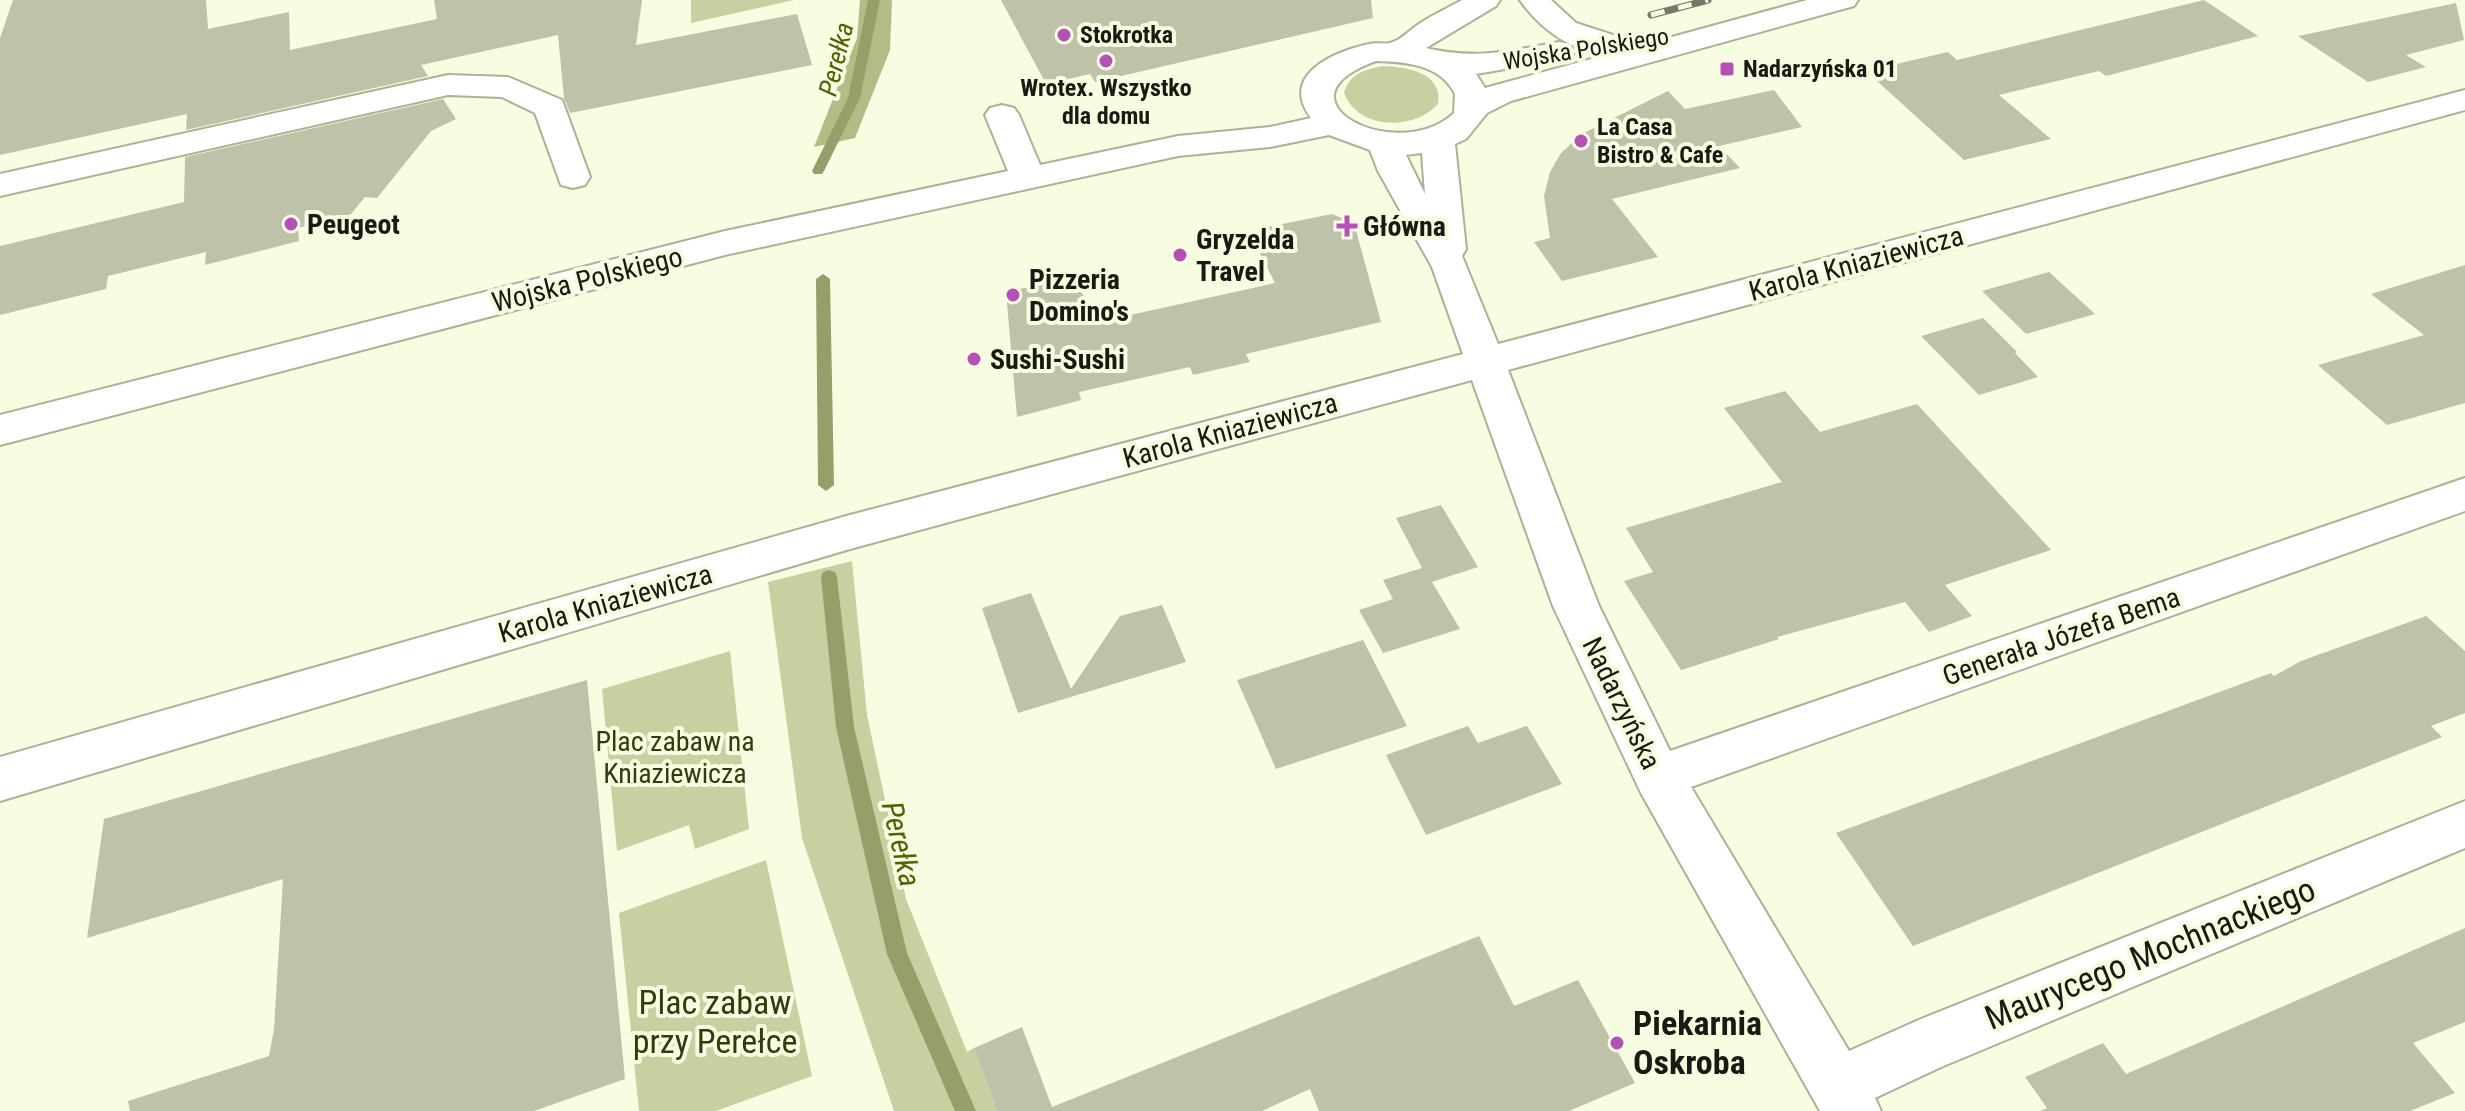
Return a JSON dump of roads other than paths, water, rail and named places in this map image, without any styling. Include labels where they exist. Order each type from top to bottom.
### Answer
[{"type":"street","points":[[1535,0],[1550,21],[1572,34],[1605,43]]},
{"type":"street","name":"Wojska Polskiego","points":[[1473,107],[1499,94],[1843,0]]},
{"type":"street","points":[[1400,52],[1479,1]]},
{"type":"street","points":[[1443,64],[1469,38],[1479,1]]},
{"type":"street","name":"Wojska Polskiego","points":[[1443,64],[1480,65],[1605,43],[1728,29]]},
{"type":"street","points":[[1374,52],[1400,52],[1443,64],[1467,83],[1473,95],[1473,107],[1466,120],[1438,138],[1413,144],[1385,144],[1359,138],[1325,111],[1320,82],[1332,68],[1351,58],[1374,52]]},
{"type":"street","points":[[0,185],[448,85],[508,87],[550,107],[573,177]]},
{"type":"street","name":"Karola Kniaziewicza","points":[[0,779],[850,532],[2465,100]]},
{"type":"street","name":"Wojska Polskiego","points":[[0,430],[725,243],[1178,146],[1270,137],[1325,111]]},
{"type":"street","points":[[1002,115],[1027,176]]},
{"type":"street","name":"Nadarzyńska","points":[[1438,138],[1450,267]]},
{"type":"street","name":"Nadarzyńska","points":[[1385,144],[1395,171],[1450,267],[1576,606],[1658,777],[1845,1098]]},
{"type":"street","name":"Generała Józefa Bema","points":[[1658,777],[2465,494]]},
{"type":"street","name":"Maurycego Mochnackiego","points":[[1845,1098],[1921,1047],[2465,824]]},
{"type":"waterway","name":"Perełka","points":[[818,171],[854,98],[874,0]]},
{"type":"waterway","name":"Perełka","points":[[823,279],[826,485]]},
{"type":"waterway","name":"Perełka","points":[[829,577],[845,727],[897,954],[966,1111]]},
{"type":"railway","points":[[1651,15],[1708,0]]},
{"type":"place","name":"Stokrotka","points":[[1064,35]]},
{"type":"place","name":"Wrotex. Wszystko dla domu","points":[[1106,61]]},
{"type":"place","name":"Nadarzyńska 01","points":[[1727,69]]},
{"type":"place","name":"La Casa Bistro & Cafe","points":[[1581,141]]},
{"type":"place","name":"Peugeot","points":[[291,224]]},
{"type":"place","name":"Główna","points":[[1347,226]]},
{"type":"place","name":"Gryzelda Travel","points":[[1180,255]]},
{"type":"place","name":"Pizzeria Domino's","points":[[1013,295]]},
{"type":"place","name":"Sushi-Sushi","points":[[974,359]]},
{"type":"place","name":"Piekarnia Oskroba","points":[[1617,1043]]},
{"type":"park label","name":"Plac zabaw na Kniaziewicza","points":[[675,757]]},
{"type":"park label","name":"Plac zabaw przy Perełce","points":[[715,1022]]}]
